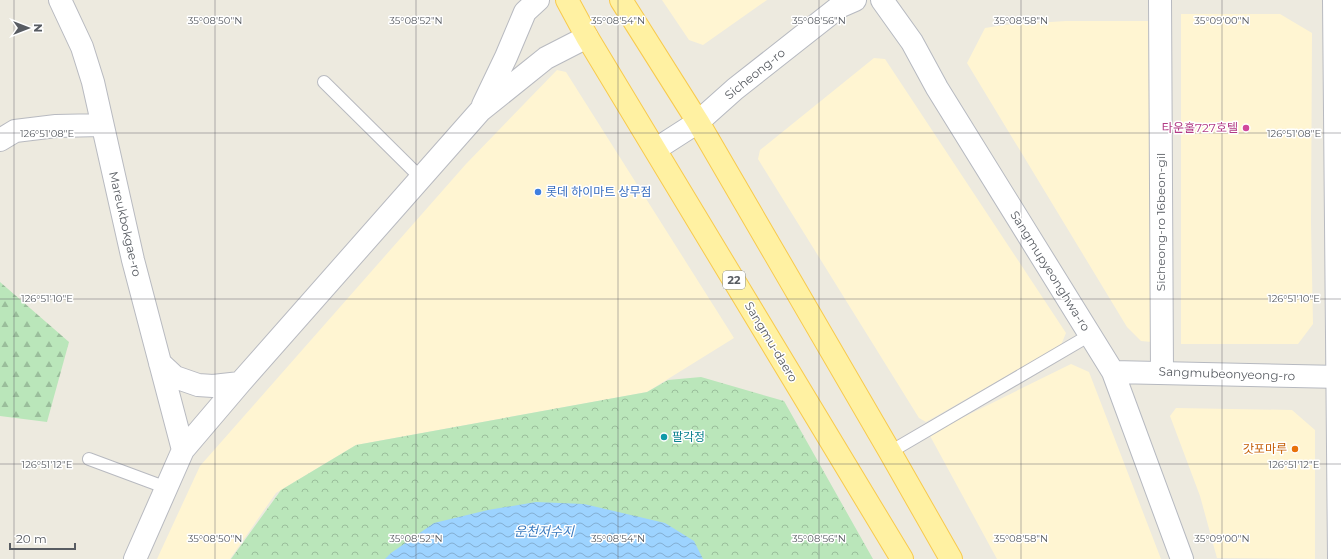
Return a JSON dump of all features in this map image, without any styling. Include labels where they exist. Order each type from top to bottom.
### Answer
[{"type":"main road","name":"Sangmu-daero","points":[[567,0],[587,37],[656,149],[902,559]]},
{"type":"main road","points":[[621,0],[698,122],[890,452],[950,559]]},
{"type":"street","name":"Mareukbokgae-ro","points":[[60,0],[82,47],[93,82],[133,260],[183,450]]},
{"type":"street","points":[[480,111],[506,57],[525,12],[538,0]]},
{"type":"street","name":"Sicheong-ro","points":[[656,149],[698,122],[735,89],[839,7],[854,0]]},
{"type":"street","name":"Sangmupyeonghwa-ro","points":[[882,0],[912,42],[937,88],[1113,372],[1182,559]]},
{"type":"street","name":"Sicheong-ro 16beon-gil","points":[[1160,0],[1162,372]]},
{"type":"street","points":[[1334,0],[1339,377],[1339,559]]},
{"type":"street","points":[[135,559],[183,450],[240,383],[480,111],[546,58],[587,37]]},
{"type":"street","points":[[0,140],[16,132],[49,127],[102,126]]},
{"type":"street","points":[[160,363],[175,378],[198,385],[213,386],[240,383]]},
{"type":"street","name":"Sangmubeonyeong-ro","points":[[1113,372],[1339,377]]},
{"type":"lane","points":[[324,82],[420,178]]},
{"type":"lane","points":[[890,452],[1090,335]]},
{"type":"lane","points":[[89,459],[167,488]]},
{"type":"shaded area","points":[[662,0],[767,0],[703,45],[689,40]]},
{"type":"shaded area","name":"타운홀727호텔","points":[[1181,14],[1280,14],[1312,33],[1311,223],[1313,324],[1298,344],[1181,344]]},
{"type":"shaded area","points":[[1066,21],[1148,21],[1152,342],[1141,341],[1127,327],[967,63],[985,28],[1004,25]]},
{"type":"shaded area","points":[[874,58],[885,59],[1066,333],[1061,345],[926,422],[919,418],[758,159],[760,150]]},
{"type":"shaded area","points":[[557,70],[566,72],[734,338],[647,392],[356,445],[276,493],[230,559],[157,559],[200,466],[466,164]]},
{"type":"shaded area","points":[[1071,364],[1089,372],[1161,559],[997,559],[929,434]]},
{"type":"shaded area","points":[[1176,408],[1292,410],[1315,430],[1315,559],[1217,558],[1200,496],[1170,416]]},
{"type":"green space","points":[[0,282],[69,342],[47,422],[0,416]]},
{"type":"green space","points":[[701,377],[784,401],[873,559],[231,559],[281,490],[356,445],[647,392],[668,380]]},
{"type":"water","name":"운천저수지","points":[[536,502],[584,504],[665,523],[694,541],[703,559],[385,559],[391,553],[434,523],[488,510]]},
{"type":"place","name":"타운홀727호텔","points":[[1246,128]]},
{"type":"place","name":"롯데 하이마트 상무점","points":[[538,192]]},
{"type":"place","name":"팔각정","points":[[664,437]]},
{"type":"place","name":"갓포마루","points":[[1295,449]]}]
